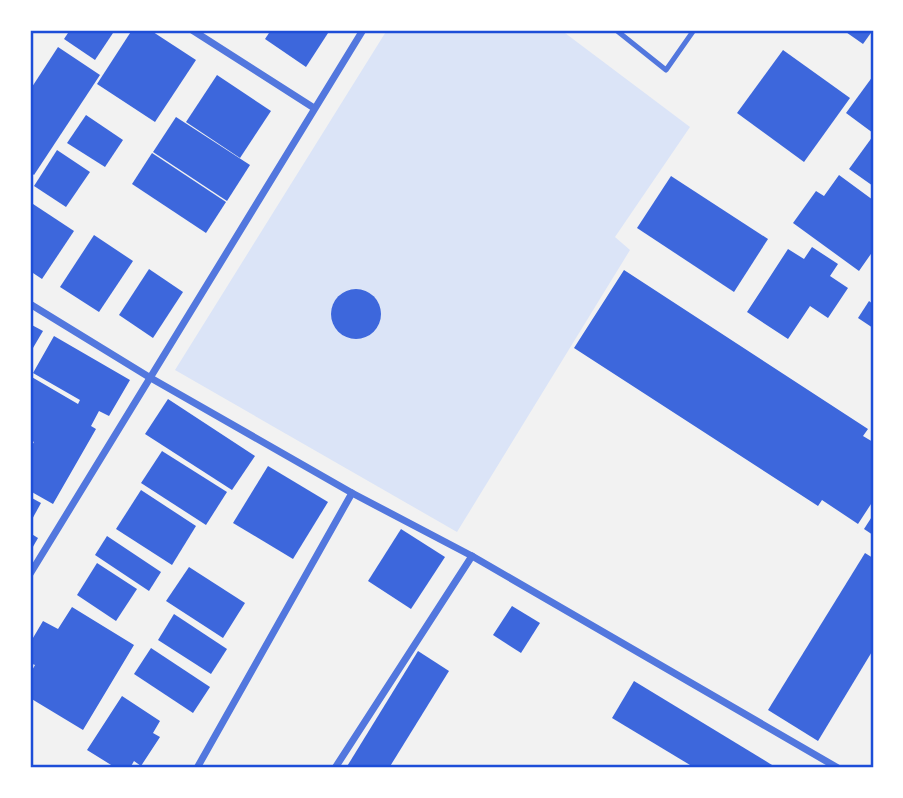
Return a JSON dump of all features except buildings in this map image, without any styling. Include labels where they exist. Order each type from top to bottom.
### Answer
[{"type":"street","points":[[192,30],[314,108]]},
{"type":"street","points":[[30,574],[363,30]]},
{"type":"street","points":[[30,304],[149,377],[352,493],[472,556],[838,768]]},
{"type":"street","points":[[197,768],[352,493]]},
{"type":"street","points":[[335,768],[472,556]]},
{"type":"lane","points":[[617,30],[666,70],[694,30]]},
{"type":"shaded area","points":[[387,30],[561,30],[690,127],[615,237],[630,250],[457,532],[175,370]]}]
